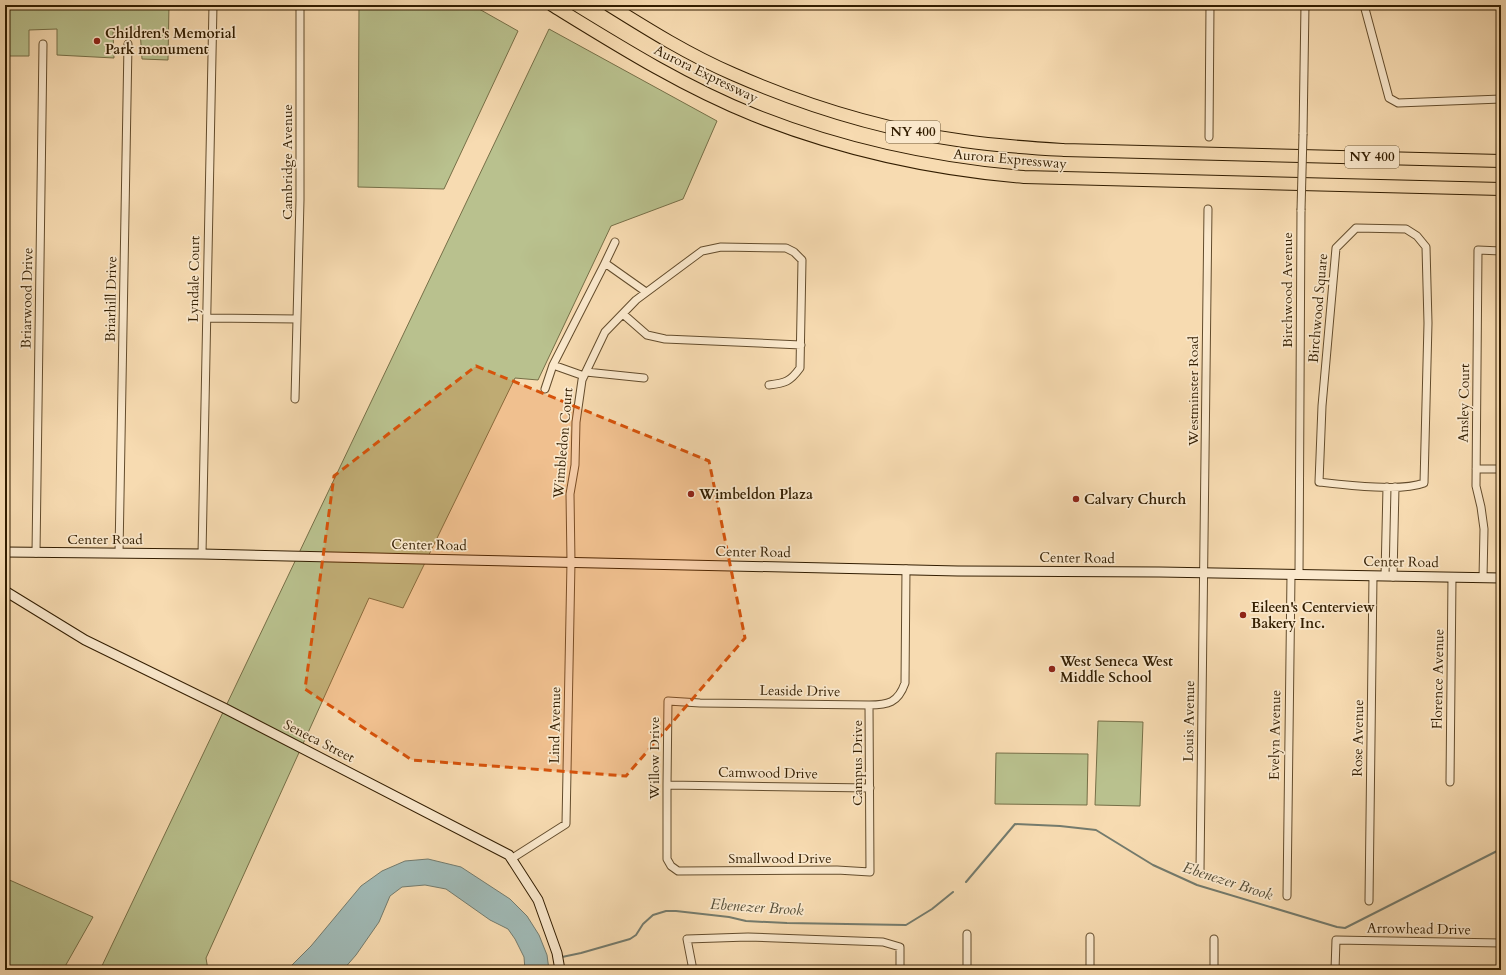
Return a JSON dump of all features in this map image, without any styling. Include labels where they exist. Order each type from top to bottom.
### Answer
[{"type":"highway","name":"Aurora Expressway","points":[[552,5],[631,53],[682,81],[752,114],[796,131],[837,144],[898,160],[983,174],[1024,177],[1501,189]]},
{"type":"highway","name":"Aurora Expressway","points":[[609,5],[688,52],[732,74],[770,89],[823,108],[869,122],[957,140],[1012,147],[1072,150],[1501,161]]},
{"type":"main road","name":"Center Road","points":[[5,552],[202,554],[906,569],[1501,578]]},
{"type":"main road","name":"Seneca Street","points":[[5,592],[85,640],[224,708],[509,855],[538,900],[557,954],[560,970]]},
{"type":"street","name":"Lyndale Court","points":[[202,554],[206,318],[212,123],[213,5]]},
{"type":"street","name":"Cambridge Avenue","points":[[295,399],[300,200],[300,5]]},
{"type":"street","points":[[1209,137],[1210,5]]},
{"type":"street","name":"Birchwood Avenue","points":[[1295,575],[1305,5]]},
{"type":"street","points":[[1364,5],[1388,98],[1398,103],[1501,99]]},
{"type":"street","name":"Briarwood Drive","points":[[36,553],[44,44]]},
{"type":"street","name":"Briarhill Drive","points":[[119,553],[128,44]]},
{"type":"street","name":"Westminster Road","points":[[1204,573],[1208,209]]},
{"type":"street","name":"Birchwood Square","points":[[1356,228],[1406,229],[1417,236],[1426,247],[1428,323],[1424,483],[1414,487],[1387,487],[1319,482],[1322,406],[1336,248],[1356,228]]},
{"type":"street","points":[[545,389],[553,365],[615,242]]},
{"type":"street","name":"Wimbledon Court","points":[[572,562],[570,494],[575,465],[576,422],[582,380],[605,332],[646,292],[702,251],[721,247],[786,248],[794,252],[802,260],[800,368],[793,377],[784,383],[769,385]]},
{"type":"street","name":"Ansley Court","points":[[1483,578],[1484,529],[1476,486],[1478,250],[1501,251]]},
{"type":"street","points":[[605,263],[646,292]]},
{"type":"street","points":[[623,314],[647,335],[665,339],[801,345]]},
{"type":"street","points":[[206,318],[297,319]]},
{"type":"street","points":[[553,365],[585,374],[644,378]]},
{"type":"street","points":[[1476,469],[1501,469]]},
{"type":"street","points":[[1387,487],[1389,576]]},
{"type":"street","points":[[1389,576],[1395,487]]},
{"type":"street","name":"Lind Avenue","points":[[511,859],[566,824],[572,562]]},
{"type":"street","name":"Campus Drive","points":[[870,837],[869,705],[882,705],[894,700],[899,696],[905,683],[906,569]]},
{"type":"street","name":"Louis Avenue","points":[[1200,870],[1204,573]]},
{"type":"street","name":"Evelyn Avenue","points":[[1287,896],[1295,575]]},
{"type":"street","name":"Rose Avenue","points":[[1369,900],[1374,576]]},
{"type":"street","name":"Florence Avenue","points":[[1450,782],[1452,578]]},
{"type":"street","name":"Willow Drive","points":[[667,853],[666,785],[668,701],[730,703]]},
{"type":"street","name":"Leaside Drive","points":[[730,703],[869,705]]},
{"type":"street","name":"Camwood Drive","points":[[666,785],[870,788]]},
{"type":"street","name":"Smallwood Drive","points":[[667,853],[667,859],[671,866],[678,871],[837,870],[870,872],[870,837]]},
{"type":"street","points":[[967,934],[967,970]]},
{"type":"street","points":[[693,970],[687,939],[748,936],[883,942],[900,947],[900,970]]},
{"type":"street","points":[[1090,936],[1090,970]]},
{"type":"street","points":[[1214,939],[1214,970]]},
{"type":"street","name":"Arrowhead Drive","points":[[1335,970],[1336,940],[1501,943]]},
{"type":"highlighted area","points":[[476,366],[709,461],[745,638],[626,776],[412,760],[305,689],[334,476]]},
{"type":"green space","points":[[5,5],[169,5],[168,60],[142,59],[140,30],[113,32],[114,58],[57,55],[57,29],[29,30],[29,56],[5,56]]},
{"type":"green space","points":[[359,5],[472,5],[518,31],[444,189],[358,187]]},
{"type":"green space","points":[[549,29],[717,121],[683,199],[611,226],[538,380],[515,378],[403,608],[369,598],[206,958],[208,970],[100,970]]},
{"type":"green space","points":[[1098,721],[1143,722],[1140,806],[1095,805]]},
{"type":"green space","points":[[996,753],[1088,754],[1087,805],[995,804]]},
{"type":"green space","points":[[5,878],[93,917],[63,970],[5,970]]},
{"type":"water","points":[[428,859],[461,867],[510,899],[527,916],[539,935],[547,955],[549,970],[525,970],[524,957],[508,929],[490,920],[446,889],[425,885],[402,887],[390,896],[379,922],[356,955],[343,970],[287,970],[311,946],[361,886],[382,871],[405,861]]},
{"type":"waterway","name":"Ebenezer Brook","points":[[966,882],[1015,824],[1060,826],[1096,830],[1153,865],[1197,885],[1337,927],[1345,928],[1501,849]]},
{"type":"waterway","name":"Ebenezer Brook","points":[[562,957],[630,939],[636,935],[643,924],[653,915],[666,911],[729,917],[746,921],[906,925],[932,909],[953,892]]},
{"type":"place","name":"Children's Memorial Park monument","points":[[97,41]]},
{"type":"place","name":"Wimbeldon Plaza","points":[[691,494]]},
{"type":"place","name":"Calvary Church","points":[[1076,499]]},
{"type":"place","name":"Eileen's Centerview Bakery Inc.","points":[[1243,615]]},
{"type":"place","name":"West Seneca West Middle School","points":[[1052,669]]}]
